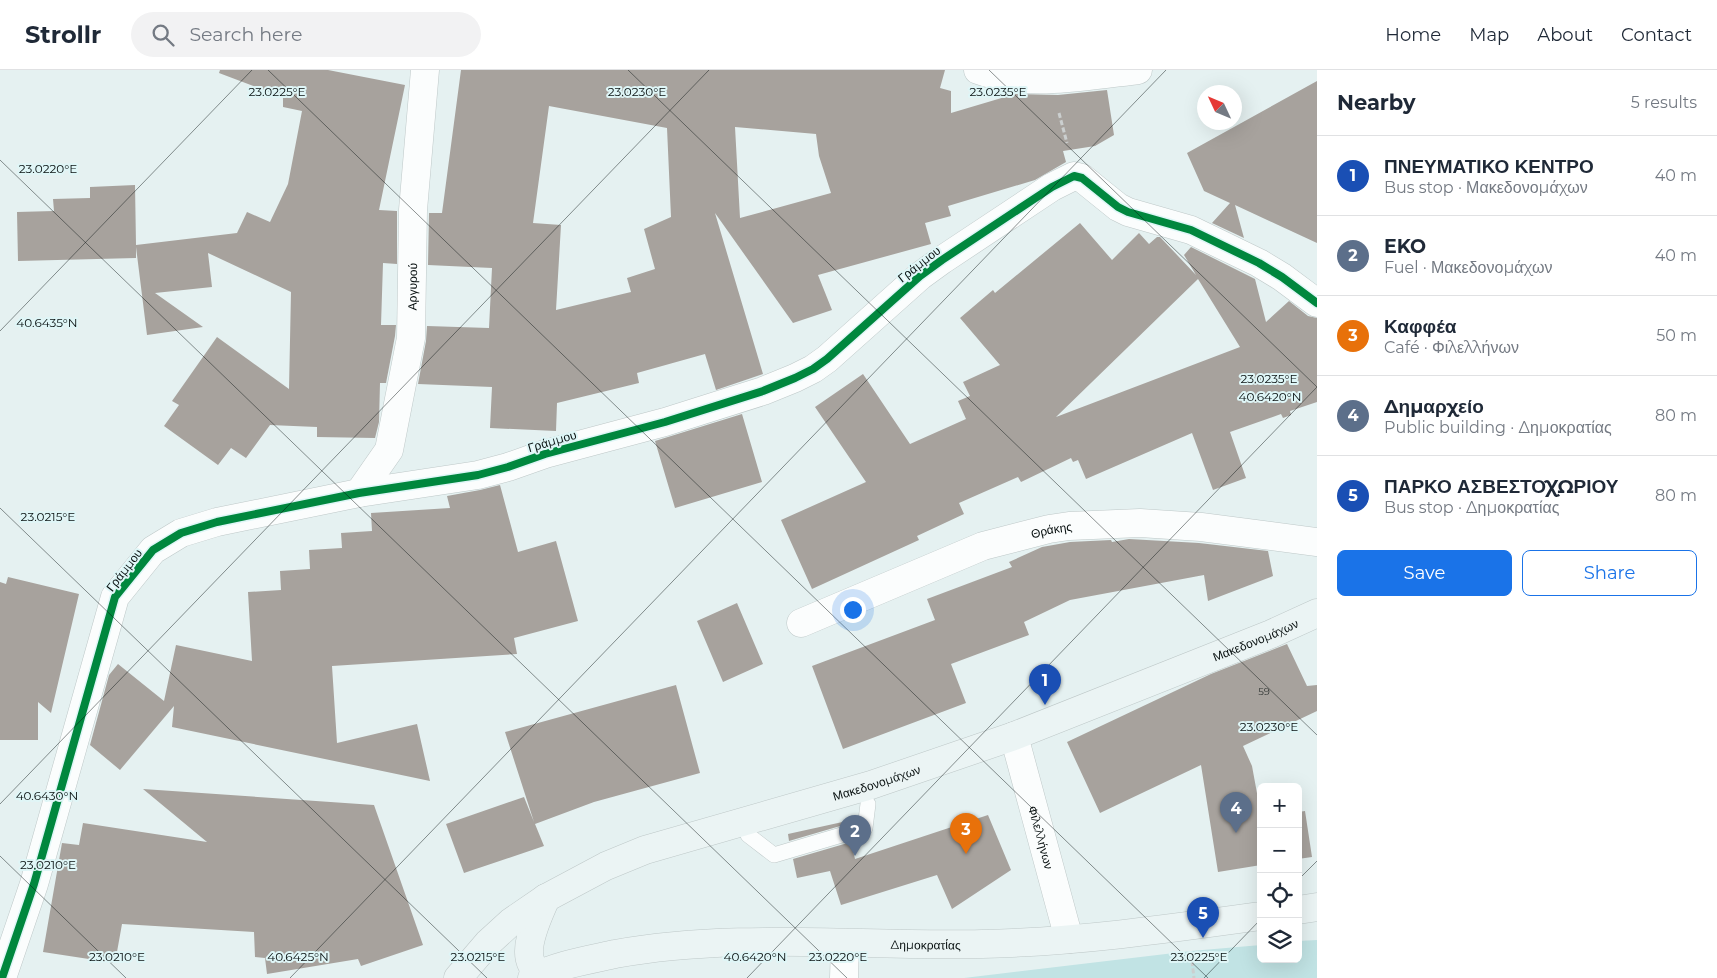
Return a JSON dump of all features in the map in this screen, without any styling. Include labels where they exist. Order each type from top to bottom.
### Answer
[{"type":"main road","name":"Μακεδονομάχων","points":[[458,978],[498,932],[524,912],[606,866],[645,850],[871,785],[1014,736],[1271,634],[1317,613]]},
{"type":"main road","points":[[536,976],[529,950],[535,924],[546,898]]},
{"type":"main road","points":[[1302,909],[1317,907]]},
{"type":"main road","name":"Δημοκρατίας","points":[[536,976],[601,957],[682,944],[735,942],[910,945],[984,944],[1130,934],[1257,917]]},
{"type":"street","name":"Αργυρού","points":[[359,493],[389,450],[412,338],[413,210],[425,70]]},
{"type":"street","points":[[978,70],[1017,80],[1051,79],[1138,70]]},
{"type":"street","name":"Γράμμου","points":[[2,978],[34,884],[114,597],[153,550],[181,532],[217,522],[359,493],[441,482],[508,467],[545,454],[711,408],[763,391],[813,369],[827,359],[920,276],[1052,187],[1074,176]]},
{"type":"street","points":[[1074,176],[1082,178],[1118,207],[1128,212],[1184,227],[1259,263],[1282,277],[1317,303]]},
{"type":"street","name":"Θράκης","points":[[801,623],[983,546],[1049,529],[1098,524],[1150,523],[1201,527],[1317,542]]},
{"type":"street","name":"Φιλελλήνων","points":[[1014,736],[1069,939]]},
{"type":"street","points":[[844,978],[845,944]]},
{"type":"lane","points":[[748,835],[774,855],[865,828],[868,804]]},
{"type":"path","points":[[1051,79],[1074,176]]},
{"type":"shaded area","points":[[1317,940],[1317,978],[964,978],[1191,951],[1257,945],[1257,963],[1302,963],[1302,941]]},
{"type":"building","points":[[220,70],[328,70],[405,85],[379,210],[397,211],[397,264],[383,263],[381,325],[396,325],[386,383],[380,383],[379,422],[375,438],[317,437],[317,427],[270,425],[246,458],[231,448],[218,465],[164,426],[179,405],[172,401],[217,337],[289,389],[291,292],[208,253],[212,287],[155,293],[203,327],[147,335],[136,247],[136,258],[18,261],[17,212],[54,211],[53,199],[90,198],[90,187],[135,185],[136,245],[237,233],[247,212],[270,222],[288,184],[302,111],[283,107],[283,97],[219,73]]},
{"type":"building","points":[[461,70],[945,70],[940,88],[951,91],[951,113],[1015,94],[1058,95],[1107,90],[1114,135],[1095,146],[1063,151],[1066,162],[1035,180],[948,206],[951,216],[925,223],[931,244],[818,275],[832,310],[793,323],[715,213],[763,374],[716,390],[705,354],[637,373],[639,383],[557,403],[556,431],[490,428],[492,387],[418,384],[427,326],[489,328],[492,268],[428,265],[429,213],[442,213]],"holes":[[[549,106],[667,128],[671,217],[644,229],[655,269],[627,278],[631,292],[556,310],[561,225],[533,223]],[[735,127],[816,134],[819,156],[831,193],[740,218]]]},
{"type":"building","points":[[1317,81],[1317,243],[1235,205],[1244,238],[1212,223],[1230,203],[1204,191],[1187,153],[1229,130],[1242,130],[1242,123]]},
{"type":"building","points":[[1080,223],[1112,260],[1139,233],[1149,244],[1157,237],[1160,237],[1196,275],[1184,255],[1191,247],[1255,279],[1266,322],[1289,301],[1308,316],[1317,318],[1317,402],[1290,411],[1291,415],[1283,418],[1281,414],[1230,432],[1246,478],[1213,490],[1192,433],[1086,479],[1078,460],[1073,462],[1071,458],[1021,482],[1018,477],[959,503],[964,514],[917,536],[919,540],[812,589],[781,520],[866,482],[815,407],[863,374],[910,444],[966,419],[958,401],[970,396],[963,382],[1000,365],[960,318],[993,290],[995,293]],"holes":[[[1198,279],[1240,347],[1056,417]]]},
{"type":"building","points":[[742,414],[762,482],[675,508],[655,441]]},
{"type":"building","points":[[500,485],[518,552],[556,541],[578,621],[514,638],[517,654],[332,666],[337,743],[417,724],[430,781],[172,727],[174,706],[120,770],[90,745],[109,675],[118,664],[164,701],[176,645],[252,661],[248,592],[281,590],[280,571],[310,569],[309,550],[342,548],[341,533],[372,531],[371,513],[450,508],[447,496]]},
{"type":"building","points":[[1129,539],[1199,543],[1268,551],[1273,576],[1208,601],[1204,575],[1070,600],[1024,622],[1029,635],[951,664],[966,703],[843,749],[812,666],[935,620],[927,599],[1012,567],[1009,562],[1042,547],[1070,542],[1111,540],[1112,542]]},
{"type":"building","points":[[8,577],[79,594],[51,713],[38,702],[38,740],[0,740],[0,582],[6,584]]},
{"type":"building","points":[[737,603],[763,664],[723,682],[697,621]]},
{"type":"building","points":[[1287,644],[1307,686],[1317,685],[1317,711],[1243,746],[1252,766],[1257,793],[1257,866],[1218,872],[1201,765],[1100,813],[1067,742],[1211,674]]},
{"type":"building","points":[[676,685],[700,773],[594,802],[535,824],[544,846],[464,873],[446,824],[524,797],[534,822],[505,732]]},
{"type":"building","points":[[143,789],[374,805],[423,945],[361,966],[358,959],[267,974],[265,958],[255,957],[254,932],[122,924],[115,963],[43,952],[62,843],[79,845],[83,823],[207,842]]},
{"type":"building","points":[[1302,811],[1305,811],[1312,857],[1302,858],[1302,828]]},
{"type":"building","points":[[988,815],[1011,870],[952,909],[937,875],[841,905],[830,871],[797,878],[793,859],[851,842],[855,859]]},
{"type":"building","points":[[847,821],[847,824],[789,841],[788,834]]},
{"type":"cycle path","points":[[2,978],[34,884],[115,597],[153,550],[181,533],[217,522],[359,493],[478,475],[545,454],[665,422],[763,391],[813,369],[827,359],[920,276],[1052,187],[1074,176],[1082,178],[1118,207],[1128,212],[1191,230],[1259,263],[1282,277],[1317,303]]},
{"type":"place","name":"ΠΝΕΥΜΑΤΙΚΟ ΚΕΝΤΡΟ","points":[[1045,705]]},
{"type":"place","name":"Δημαρχείο","points":[[1236,833]]},
{"type":"place","name":"Καφφέα","points":[[966,854]]},
{"type":"place","name":"EKO","points":[[855,856]]},
{"type":"place","name":"ΠΑΡΚΟ ΑΣΒΕΣΤΟΧΩΡΙΟΥ","points":[[1203,938]]}]
